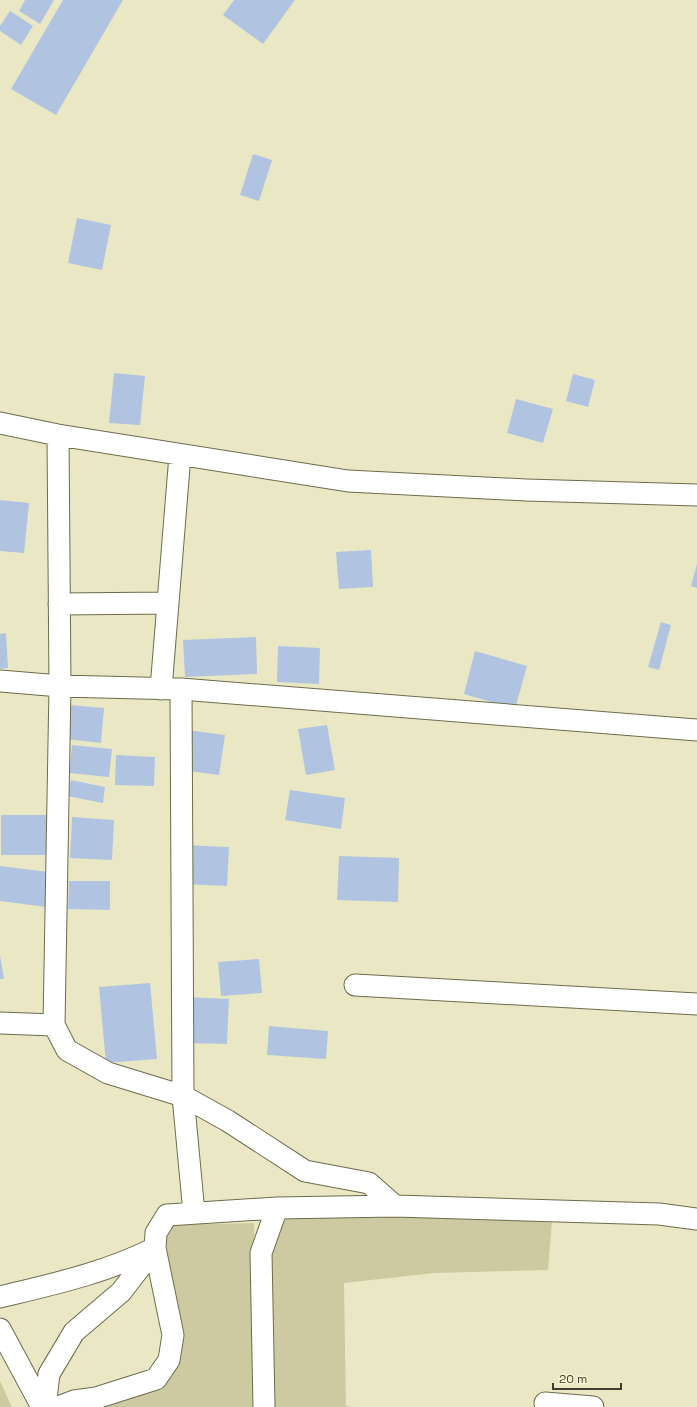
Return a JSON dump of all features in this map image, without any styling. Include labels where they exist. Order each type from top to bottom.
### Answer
[{"type":"street","points":[[0,423],[58,435],[348,481],[526,490],[697,495]]},
{"type":"street","points":[[58,435],[60,686],[54,1025],[68,1050],[108,1073],[183,1096],[228,1121],[305,1171],[369,1183],[395,1206]]},
{"type":"street","points":[[160,689],[180,455]]},
{"type":"street","points":[[59,604],[168,603]]},
{"type":"street","points":[[0,681],[60,686],[181,690],[697,730]]},
{"type":"street","points":[[181,690],[183,1096],[194,1213]]},
{"type":"street","points":[[355,985],[697,1004]]},
{"type":"street","points":[[0,1023],[54,1025]]},
{"type":"street","points":[[58,1407],[74,1401],[96,1398],[156,1379],[168,1360],[173,1335],[156,1248],[156,1233],[167,1215],[277,1208],[395,1206],[659,1214],[697,1219]]},
{"type":"street","points":[[264,1407],[261,1253],[277,1208]]},
{"type":"street","points":[[0,1297],[84,1277],[129,1261],[156,1248]]},
{"type":"street","points":[[45,1407],[49,1374],[74,1332],[121,1292],[156,1248]]},
{"type":"street","points":[[0,1329],[42,1407]]},
{"type":"street","points":[[545,1403],[593,1407]]},
{"type":"shaded area","points":[[344,1212],[552,1221],[548,1270],[435,1273],[344,1283],[346,1406],[354,1407],[273,1407],[269,1247],[280,1216]]},
{"type":"shaded area","points":[[254,1223],[259,1407],[96,1407],[161,1388],[179,1354],[164,1225]]},
{"type":"shaded area","points":[[0,1381],[12,1407],[0,1407]]},
{"type":"building","points":[[25,0],[54,0],[40,24],[19,11]]},
{"type":"building","points":[[63,0],[123,0],[56,115],[11,89]]},
{"type":"building","points":[[234,0],[295,0],[263,44],[223,15]]},
{"type":"building","points":[[10,11],[33,26],[21,45],[0,31],[0,26]]},
{"type":"building","points":[[253,154],[272,160],[259,201],[240,195]]},
{"type":"building","points":[[77,218],[111,225],[102,270],[68,263]]},
{"type":"building","points":[[114,373],[145,376],[140,425],[109,423]]},
{"type":"building","points":[[573,374],[595,380],[588,407],[566,401]]},
{"type":"building","points":[[516,399],[553,409],[543,443],[507,433]]},
{"type":"building","points":[[0,500],[29,503],[24,553],[0,551]]},
{"type":"building","points":[[371,550],[373,587],[339,589],[336,552]]},
{"type":"building","points":[[697,564],[697,588],[691,586]]},
{"type":"building","points":[[661,622],[671,625],[659,670],[648,667]]},
{"type":"building","points":[[6,633],[8,668],[0,669],[0,634]]},
{"type":"building","points":[[256,637],[257,674],[185,677],[183,640]]},
{"type":"building","points":[[278,646],[320,648],[319,684],[277,682]]},
{"type":"building","points":[[475,651],[527,666],[515,709],[464,694]]},
{"type":"building","points":[[69,705],[104,708],[101,743],[66,739]]},
{"type":"building","points":[[327,725],[335,770],[306,775],[298,729]]},
{"type":"building","points":[[187,730],[225,735],[219,775],[182,770]]},
{"type":"building","points":[[72,745],[112,749],[109,777],[69,773]]},
{"type":"building","points":[[116,755],[155,757],[154,786],[115,785]]},
{"type":"building","points":[[71,780],[105,787],[103,803],[67,796]]},
{"type":"building","points":[[290,790],[345,798],[341,829],[285,820]]},
{"type":"building","points":[[1,815],[54,815],[54,855],[1,855]]},
{"type":"building","points":[[72,817],[114,820],[112,860],[70,858]]},
{"type":"building","points":[[184,845],[229,847],[227,886],[182,884]]},
{"type":"building","points":[[339,856],[399,858],[398,902],[337,900]]},
{"type":"building","points":[[0,866],[49,872],[46,907],[0,901]]},
{"type":"building","points":[[69,881],[110,881],[110,910],[68,909]]},
{"type":"building","points":[[0,955],[4,979],[0,979]]},
{"type":"building","points":[[259,959],[262,993],[221,996],[218,962]]},
{"type":"building","points":[[150,983],[157,1059],[106,1063],[99,987]]},
{"type":"building","points":[[187,997],[229,999],[227,1044],[186,1043]]},
{"type":"building","points":[[269,1026],[328,1031],[326,1059],[267,1055]]}]
